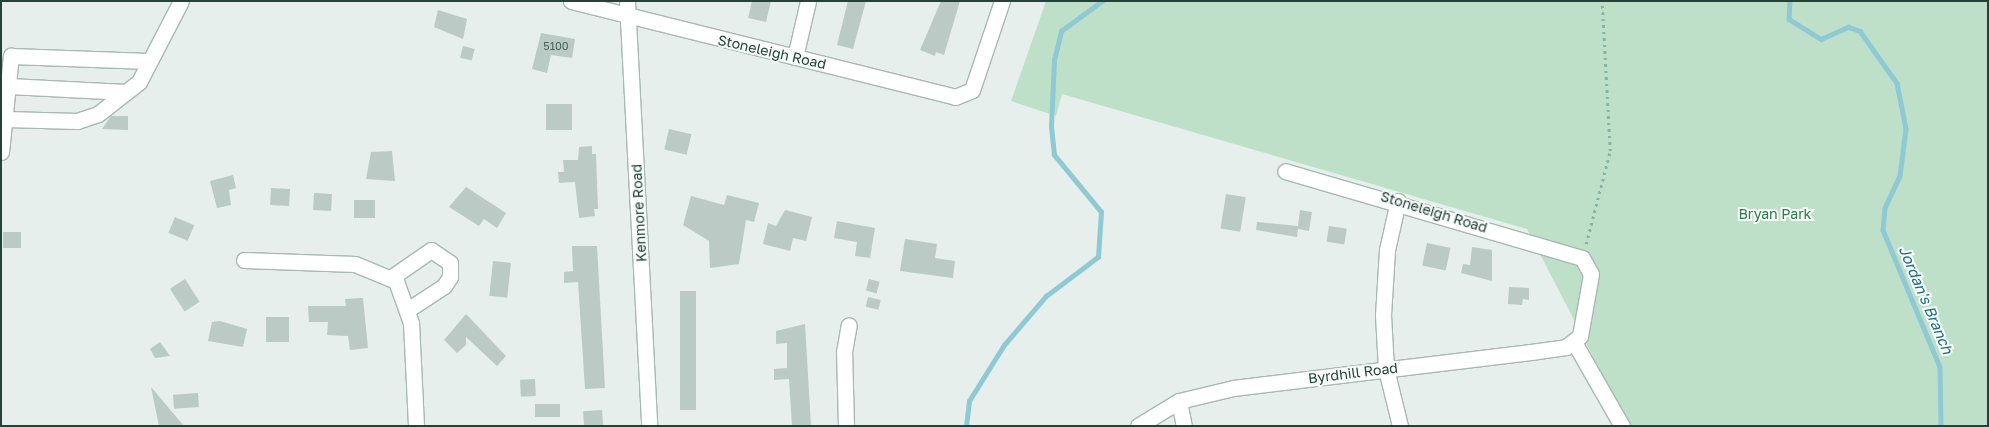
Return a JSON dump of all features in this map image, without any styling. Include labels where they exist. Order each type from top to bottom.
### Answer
[{"type":"street","points":[[4,128],[78,121],[98,114],[139,82],[181,1]]},
{"type":"street","name":"Stoneleigh Road","points":[[571,1],[626,9],[795,57],[955,97],[972,90],[1002,1]]},
{"type":"street","points":[[795,57],[808,1]]},
{"type":"street","name":"Kenmore Road","points":[[626,9],[649,426]]},
{"type":"street","points":[[1,152],[11,56],[149,62]]},
{"type":"street","points":[[9,86],[126,92]]},
{"type":"street","name":"Stoneleigh Road","points":[[1285,170],[1398,201],[1582,258]]},
{"type":"street","points":[[1398,201],[1387,250],[1386,369],[1400,426]]},
{"type":"street","points":[[392,277],[432,250],[440,251],[450,263],[450,277],[444,286],[409,309]]},
{"type":"street","points":[[1582,258],[1591,274],[1580,336],[1574,342],[1622,426]]},
{"type":"street","points":[[244,260],[355,264],[392,277],[409,309],[416,426]]},
{"type":"street","points":[[846,426],[844,352],[849,325]]},
{"type":"street","name":"Byrdhill Road","points":[[1138,426],[1179,401],[1233,388],[1531,352],[1574,342]]},
{"type":"street","points":[[1179,401],[1184,426]]},
{"type":"path","points":[[1582,258],[1610,151],[1602,1]]},
{"type":"green space","name":"Bryan Park","points":[[1046,1],[1988,1],[1988,426],[1629,426],[1527,229],[1062,94],[1056,116],[1011,101]]},
{"type":"building","points":[[752,1],[771,1],[766,22],[748,18]]},
{"type":"building","points":[[848,1],[866,1],[853,49],[837,45]]},
{"type":"building","points":[[941,1],[960,1],[944,55],[936,52],[935,56],[920,50]]},
{"type":"building","points":[[438,10],[467,19],[463,39],[434,27]]},
{"type":"building","points":[[541,33],[575,39],[572,58],[551,55],[547,73],[532,69]]},
{"type":"building","points":[[463,46],[475,49],[472,61],[460,58]]},
{"type":"building","points":[[546,104],[572,104],[572,130],[546,130]]},
{"type":"building","points":[[111,116],[128,116],[128,130],[102,129]]},
{"type":"building","points":[[669,129],[691,134],[687,155],[664,149]]},
{"type":"building","points":[[592,146],[592,154],[596,154],[598,209],[594,209],[595,216],[579,218],[575,182],[559,183],[558,172],[564,172],[563,160],[578,160],[579,147]]},
{"type":"building","points":[[392,151],[395,181],[366,179],[371,152]]},
{"type":"building","points":[[233,175],[236,188],[229,190],[231,205],[217,208],[210,181]]},
{"type":"building","points":[[466,187],[506,213],[497,228],[484,219],[479,226],[449,207]]},
{"type":"building","points":[[271,188],[290,189],[289,206],[270,205]]},
{"type":"building","points":[[314,193],[332,194],[331,211],[313,210]]},
{"type":"building","points":[[1226,194],[1246,197],[1240,232],[1221,229]]},
{"type":"building","points":[[727,195],[759,203],[754,222],[746,220],[739,264],[710,268],[709,241],[683,225],[691,196],[724,205]]},
{"type":"building","points":[[354,200],[375,200],[375,218],[354,218]]},
{"type":"building","points":[[785,210],[812,217],[806,241],[793,238],[790,251],[763,244],[768,223],[776,226]]},
{"type":"building","points":[[1300,210],[1312,212],[1309,231],[1298,229],[1297,237],[1256,230],[1257,222],[1298,226]]},
{"type":"building","points":[[175,217],[194,225],[188,241],[168,233]]},
{"type":"building","points":[[837,221],[875,228],[870,258],[855,256],[857,242],[834,238]]},
{"type":"building","points":[[1329,226],[1347,229],[1344,245],[1326,242]]},
{"type":"building","points":[[3,232],[21,232],[21,248],[3,248]]},
{"type":"building","points":[[905,239],[937,244],[935,258],[955,261],[953,278],[900,271]]},
{"type":"building","points":[[1427,243],[1450,248],[1446,270],[1422,265]]},
{"type":"building","points":[[572,246],[597,246],[605,388],[585,389],[578,282],[564,283],[564,272],[573,271]]},
{"type":"building","points":[[1472,247],[1492,250],[1492,281],[1461,273],[1463,264],[1470,265]]},
{"type":"building","points":[[493,261],[511,263],[507,298],[489,296]]},
{"type":"building","points":[[185,279],[200,302],[185,311],[170,289]]},
{"type":"building","points":[[869,279],[880,282],[877,293],[866,291]]},
{"type":"building","points":[[1509,287],[1529,288],[1529,300],[1523,299],[1522,305],[1508,304]]},
{"type":"building","points":[[680,291],[696,291],[696,410],[680,410]]},
{"type":"building","points":[[868,297],[881,300],[878,310],[866,307]]},
{"type":"building","points":[[363,298],[368,348],[350,350],[348,336],[327,335],[328,322],[309,322],[308,306],[346,306],[345,299]]},
{"type":"building","points":[[466,314],[506,356],[497,366],[466,337],[466,345],[457,353],[444,340]]},
{"type":"building","points":[[266,317],[289,317],[289,342],[266,342]]},
{"type":"building","points":[[220,321],[247,329],[243,347],[208,341],[212,322]]},
{"type":"building","points":[[805,324],[811,426],[792,426],[789,379],[774,380],[774,369],[787,368],[787,343],[776,344],[776,331]]},
{"type":"building","points":[[160,342],[170,356],[155,358],[150,349]]},
{"type":"building","points":[[535,379],[536,396],[521,397],[520,380]]},
{"type":"building","points":[[151,387],[184,426],[159,426]]},
{"type":"building","points":[[198,393],[199,407],[174,409],[173,395]]},
{"type":"building","points":[[535,404],[560,404],[560,417],[535,417]]},
{"type":"building","points":[[602,410],[603,426],[584,426],[583,411]]},
{"type":"waterway","points":[[966,426],[969,401],[1004,345],[1046,296],[1098,257],[1101,212],[1054,155],[1051,126],[1054,60],[1061,31],[1102,1]]},
{"type":"waterway","name":"Jordan's Branch","points":[[1790,1],[1789,19],[1821,39],[1848,27],[1860,31],[1897,83],[1906,129],[1900,176],[1885,208],[1883,230],[1940,367],[1941,426]]}]
